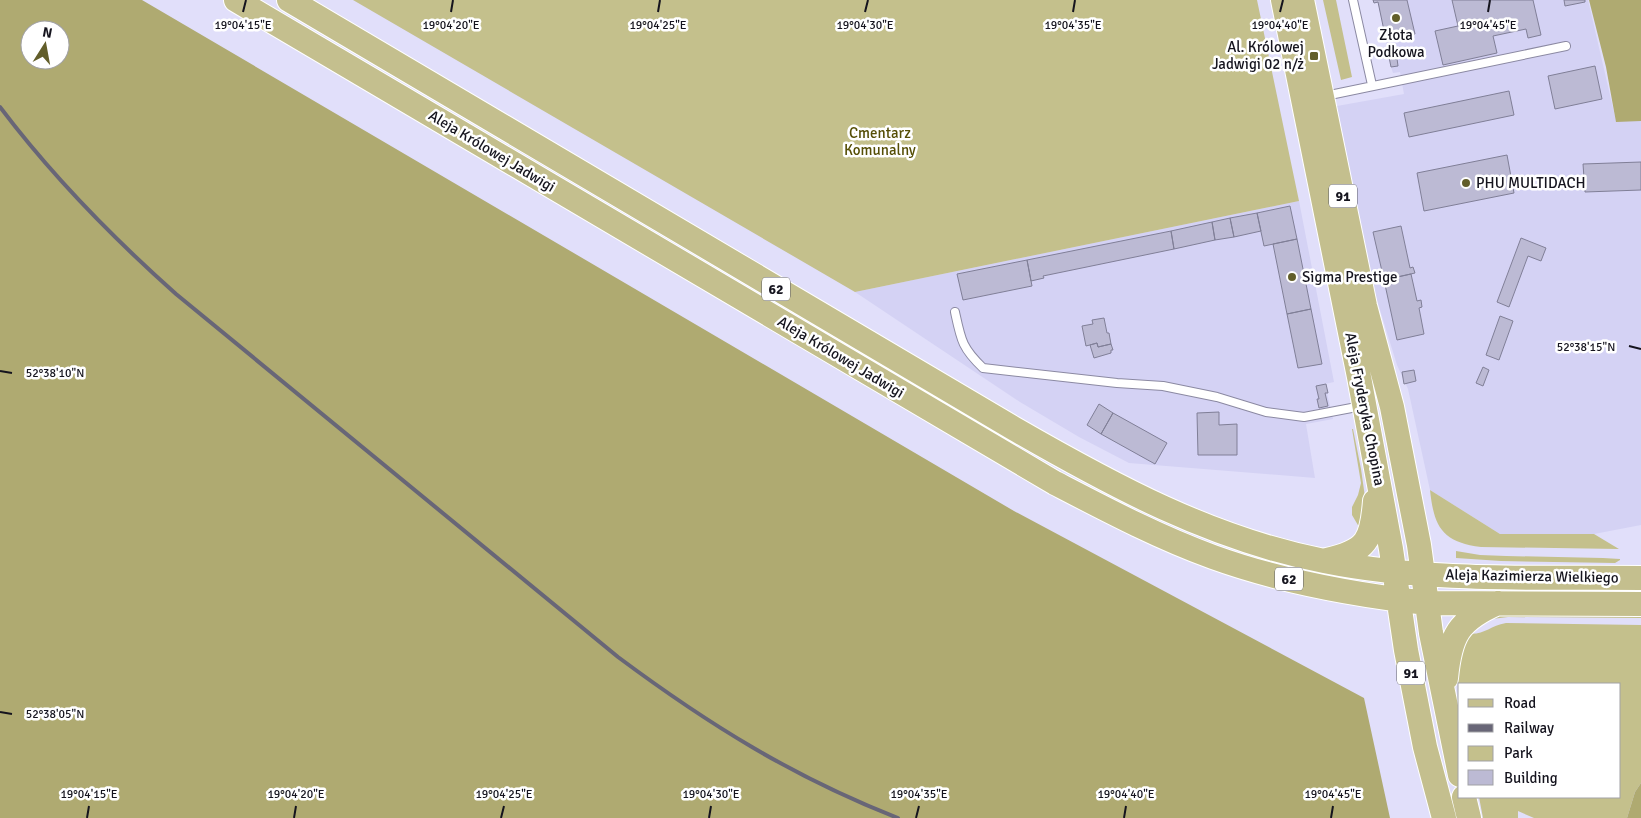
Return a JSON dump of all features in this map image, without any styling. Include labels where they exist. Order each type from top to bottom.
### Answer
[{"type":"main road","name":"Aleja Królowej Jadwigi","points":[[236,0],[1055,483],[1184,546],[1235,565],[1306,584],[1357,594],[1397,599]]},
{"type":"main road","name":"Aleja Królowej Jadwigi","points":[[289,0],[657,219],[1089,472],[1165,510],[1212,529],[1261,545],[1323,561],[1394,571]]},
{"type":"main road","name":"Aleja Fryderyka Chopina","points":[[1283,0],[1373,396],[1424,574],[1432,632],[1458,765]]},
{"type":"main road","name":"Aleja Fryderyka Chopina","points":[[1302,0],[1365,306],[1373,396],[1377,474],[1397,599],[1425,747],[1444,818]]},
{"type":"main road","points":[[1323,561],[1354,552],[1367,538],[1373,523],[1377,474]]},
{"type":"main road","name":"62","points":[[1394,571],[1424,574]]},
{"type":"main road","name":"Aleja Kazimierza Wielkiego","points":[[1424,574],[1641,578]]},
{"type":"main road","name":"62","points":[[1397,599],[1427,603]]},
{"type":"main road","name":"Aleja Kazimierza Wielkiego","points":[[1427,603],[1641,604]]},
{"type":"main road","points":[[1444,697],[1448,663],[1455,636],[1473,616],[1500,603]]},
{"type":"main road","points":[[1464,798],[1469,818]]},
{"type":"lane","points":[[1353,0],[1372,85]]},
{"type":"lane","points":[[1323,96],[1566,46]]},
{"type":"lane","points":[[955,312],[961,341],[969,355],[983,368],[1117,383],[1163,386],[1217,397],[1266,412],[1304,417],[1373,396]]},
{"type":"shaded area","points":[[0,0],[142,0],[1014,511],[1364,698],[1390,818],[0,818]]},
{"type":"shaded area","points":[[1373,0],[1588,0],[1616,121],[1641,121],[1641,525],[1594,534],[1500,534],[1430,490],[1408,389],[1397,365],[1371,281],[1337,106],[1404,94],[1400,72],[1393,73],[1391,67],[1378,3],[1374,3]]},
{"type":"shaded area","points":[[1589,0],[1641,0],[1641,121],[1616,122],[1606,67]]},
{"type":"shaded area","points":[[1299,201],[1334,382],[1325,384],[1333,419],[1306,424],[1315,478],[1129,463],[1079,437],[1020,402],[855,292]]},
{"type":"shaded area","points":[[1641,783],[1641,818],[1627,818],[1635,792]]},
{"type":"green space","name":"Cmentarz Komunalny","points":[[353,0],[1257,0],[1299,201],[855,292]]},
{"type":"green space","points":[[1323,0],[1336,0],[1352,77],[1341,80]]},
{"type":"green space","points":[[1352,429],[1361,469],[1367,511],[1362,532],[1352,515],[1352,507],[1361,483]]},
{"type":"green space","points":[[1430,490],[1500,534],[1594,534],[1619,549],[1481,547],[1468,545],[1449,537],[1442,530],[1434,514]]},
{"type":"green space","points":[[1456,551],[1480,555],[1620,560],[1615,563],[1501,561],[1456,558]]},
{"type":"green space","points":[[1641,613],[1641,618],[1508,617],[1492,619],[1487,614]]},
{"type":"green space","points":[[1506,623],[1641,625],[1641,783],[1635,792],[1627,818],[1534,818],[1518,811],[1518,818],[1483,818],[1479,798],[1621,798],[1621,683],[1458,683],[1456,671],[1463,633],[1476,634]]},
{"type":"building","name":"Złota Podkowa","points":[[1373,0],[1407,0],[1415,34],[1386,40],[1378,2],[1374,3]]},
{"type":"building","points":[[1452,0],[1533,0],[1541,35],[1528,38],[1526,29],[1493,36],[1497,53],[1443,65],[1435,31],[1458,26]]},
{"type":"building","points":[[1564,0],[1585,0],[1585,2],[1565,6]]},
{"type":"building","points":[[1396,51],[1398,66],[1391,67],[1388,52]]},
{"type":"building","points":[[1595,66],[1602,99],[1555,109],[1548,76]]},
{"type":"building","points":[[1509,91],[1514,115],[1409,137],[1404,113]]},
{"type":"building","name":"PHU MULTIDACH","points":[[1507,155],[1514,193],[1424,211],[1417,173]]},
{"type":"building","points":[[1641,162],[1641,190],[1585,192],[1583,164]]},
{"type":"building","points":[[1290,206],[1297,239],[1264,246],[1257,213]]},
{"type":"building","points":[[1257,213],[1261,231],[1234,237],[1230,218]]},
{"type":"building","points":[[1230,218],[1234,237],[1215,240],[1212,222]]},
{"type":"building","points":[[1212,222],[1215,240],[1174,249],[1171,231]]},
{"type":"building","points":[[1401,226],[1410,268],[1413,267],[1415,273],[1384,280],[1373,232]]},
{"type":"building","points":[[1171,231],[1174,249],[1043,276],[1044,278],[1031,281],[1027,260]]},
{"type":"building","points":[[1521,238],[1546,248],[1541,261],[1528,256],[1509,307],[1497,302]]},
{"type":"building","name":"Sigma Prestige","points":[[1297,239],[1311,309],[1287,314],[1273,244]]},
{"type":"building","points":[[1027,260],[1032,286],[963,300],[957,274]]},
{"type":"building","points":[[1411,274],[1417,301],[1421,300],[1422,307],[1419,308],[1424,334],[1397,340],[1384,280]]},
{"type":"building","points":[[1311,309],[1322,364],[1298,368],[1287,314]]},
{"type":"building","points":[[1500,316],[1513,321],[1499,360],[1486,355]]},
{"type":"building","points":[[1104,318],[1111,344],[1098,347],[1097,343],[1086,346],[1082,326],[1093,324],[1092,320]]},
{"type":"building","points":[[1097,343],[1098,347],[1111,344],[1113,350],[1111,350],[1111,353],[1094,358],[1090,345]]},
{"type":"building","points":[[1483,367],[1489,370],[1483,386],[1476,383]]},
{"type":"building","points":[[1414,370],[1416,381],[1404,384],[1402,372]]},
{"type":"building","points":[[1326,384],[1328,393],[1325,393],[1328,406],[1319,408],[1316,386]]},
{"type":"building","points":[[1099,404],[1113,413],[1101,434],[1087,425]]},
{"type":"building","points":[[1219,412],[1219,425],[1237,424],[1237,455],[1198,455],[1197,413]]},
{"type":"building","points":[[1113,413],[1167,443],[1155,464],[1101,434]]},
{"type":"railway","points":[[0,107],[40,157],[84,205],[176,294],[618,657],[685,705],[752,747],[823,785],[898,818]]},
{"type":"place","name":"Złota Podkowa","points":[[1396,18]]},
{"type":"place","name":"Al. Królowej Jadwigi 02 n/ż","points":[[1314,56]]},
{"type":"place","name":"PHU MULTIDACH","points":[[1466,183]]},
{"type":"place","name":"Sigma Prestige","points":[[1292,277]]}]
